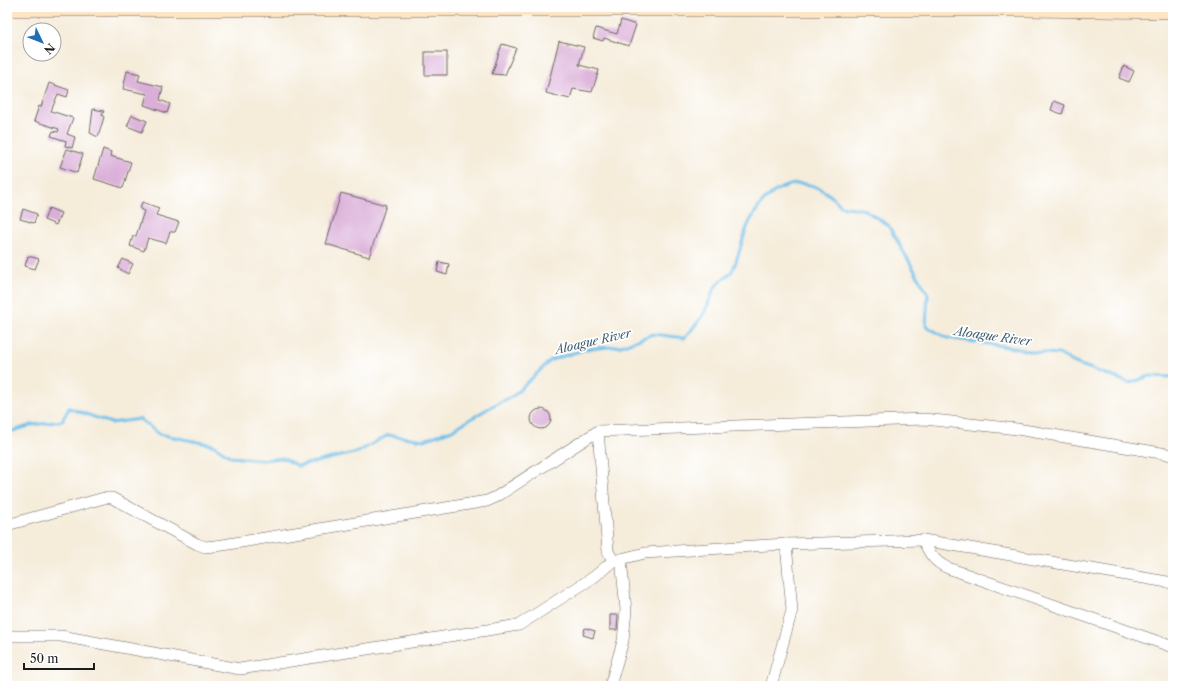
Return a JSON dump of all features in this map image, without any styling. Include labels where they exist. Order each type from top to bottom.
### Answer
[{"type":"main road","points":[[7,9],[1027,9],[1173,11]]},
{"type":"street","points":[[7,524],[104,498],[112,498],[197,544],[205,547],[222,545],[487,501],[496,497],[598,431],[924,419],[1016,429],[1173,455]]},
{"type":"street","points":[[598,431],[608,551],[617,560],[626,610],[623,641],[610,686]]},
{"type":"street","points":[[7,636],[61,636],[240,669],[520,625],[594,577],[617,560],[646,553],[786,544],[923,540],[1173,583]]},
{"type":"street","points":[[923,540],[931,556],[938,564],[1173,647]]},
{"type":"street","points":[[771,686],[792,610],[786,544]]},
{"type":"building","points":[[621,20],[636,25],[629,46],[604,38],[603,41],[593,38],[596,28],[617,34]]},
{"type":"building","points":[[559,41],[584,47],[579,65],[599,70],[592,92],[573,89],[570,99],[546,93]]},
{"type":"building","points":[[502,44],[516,48],[505,75],[492,74]]},
{"type":"building","points":[[425,52],[447,52],[447,75],[425,75]]},
{"type":"building","points":[[1124,66],[1134,71],[1129,82],[1119,78]]},
{"type":"building","points":[[127,71],[140,74],[138,81],[163,87],[160,100],[170,104],[167,113],[144,105],[147,94],[123,89]]},
{"type":"building","points":[[49,83],[69,90],[67,97],[58,94],[51,111],[73,118],[67,134],[75,137],[72,148],[65,146],[66,141],[51,136],[53,131],[58,132],[59,129],[34,121],[39,106],[41,107]]},
{"type":"building","points":[[1054,101],[1065,105],[1062,114],[1051,110]]},
{"type":"building","points":[[93,109],[104,111],[102,115],[104,117],[98,137],[90,133]]},
{"type":"building","points":[[132,115],[147,121],[142,132],[127,126]]},
{"type":"building","points":[[67,149],[83,154],[77,173],[60,167]]},
{"type":"building","points":[[103,149],[111,152],[110,156],[131,162],[123,188],[94,179]]},
{"type":"building","points":[[341,193],[386,205],[369,257],[326,244]]},
{"type":"building","points":[[142,202],[159,208],[156,215],[179,222],[175,232],[170,232],[166,243],[148,238],[144,251],[130,246],[133,236],[136,236],[144,211],[140,209]]},
{"type":"building","points":[[49,208],[61,213],[56,225],[44,220]]},
{"type":"building","points":[[23,209],[37,214],[34,223],[20,219]]},
{"type":"building","points":[[28,256],[39,259],[35,269],[25,266]]},
{"type":"building","points":[[123,259],[133,264],[128,274],[118,268]]},
{"type":"building","points":[[439,262],[449,264],[447,275],[437,272]]},
{"type":"building","points":[[541,409],[548,412],[551,419],[548,426],[541,429],[534,426],[531,419],[534,412]]},
{"type":"building","points":[[610,615],[618,615],[617,630],[610,630]]},
{"type":"building","points":[[585,628],[595,631],[593,638],[583,635]]},
{"type":"waterway","name":"Aloague River","points":[[7,430],[13,431],[32,425],[62,421],[69,408],[111,423],[140,419],[159,434],[213,445],[231,457],[262,460],[283,458],[298,466],[358,452],[388,435],[424,440],[452,430],[494,405],[513,396],[551,360],[586,349],[621,346],[653,334],[685,338],[703,315],[716,286],[732,271],[749,223],[758,209],[768,197],[779,189],[790,185],[803,184],[816,187],[828,194],[841,206],[865,210],[888,225],[928,294],[926,326],[947,338],[1033,352],[1059,354],[1075,363],[1130,383],[1150,376],[1173,377]]}]
